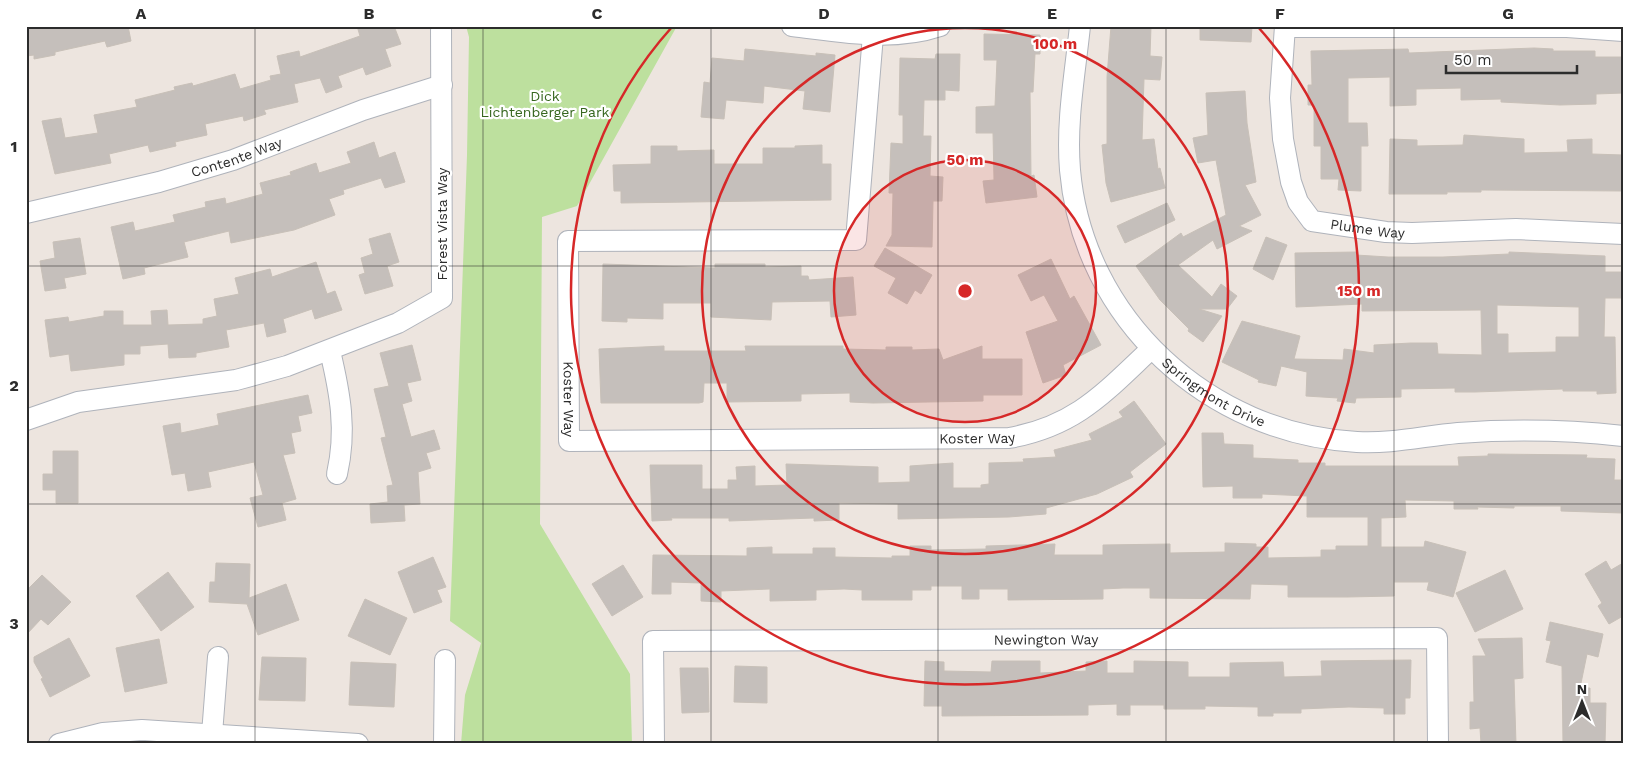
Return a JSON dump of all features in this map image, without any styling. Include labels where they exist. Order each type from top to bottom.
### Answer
[{"type":"street","name":"Forest Vista Way","points":[[26,420],[58,408],[97,399],[236,380],[287,366],[330,351],[398,323],[442,298],[441,26]]},
{"type":"street","points":[[792,26],[873,35],[909,34],[940,26]]},
{"type":"street","name":"Springmont Drive","points":[[1080,26],[1069,128],[1073,192],[1082,233],[1098,271],[1118,308],[1151,349],[1182,377],[1217,401],[1274,427],[1315,437],[1377,442],[1506,430],[1556,430],[1623,436]]},
{"type":"street","points":[[1285,27],[1568,27],[1623,31]]},
{"type":"street","name":"Plume Way","points":[[1285,27],[1280,98],[1282,139],[1291,182],[1298,202],[1312,221],[1412,234],[1516,229],[1623,234]]},
{"type":"street","name":"Koster Way","points":[[873,35],[856,240],[568,241],[569,441],[1009,438],[1049,428],[1085,409],[1151,349]]},
{"type":"street","name":"Contente Way","points":[[26,212],[168,180],[233,160],[363,110],[442,85]]},
{"type":"street","points":[[330,351],[343,414],[342,455],[337,474]]},
{"type":"street","name":"Newington Way","points":[[654,744],[653,641],[1427,638],[1437,638],[1438,744]]},
{"type":"street","points":[[212,734],[218,657]]},
{"type":"street","points":[[444,744],[445,660]]},
{"type":"street","points":[[60,744],[103,733],[142,730],[358,744]]},
{"type":"green space","name":"Dick Lichtenberger Park","points":[[466,26],[677,26],[577,206],[542,217],[540,524],[630,674],[632,744],[461,744],[465,695],[481,643],[450,621],[467,155],[469,37]]},
{"type":"building","points":[[26,26],[128,26],[131,41],[107,47],[105,41],[55,52],[55,55],[34,59],[34,55],[26,56]]},
{"type":"building","points":[[357,26],[394,26],[401,44],[385,49],[391,66],[366,75],[363,67],[338,76],[342,87],[326,93],[320,78],[294,84],[298,102],[264,110],[266,114],[244,121],[243,116],[205,124],[207,135],[175,142],[176,146],[150,152],[148,145],[109,154],[111,163],[55,174],[42,121],[61,118],[65,138],[98,133],[94,115],[137,107],[135,100],[175,90],[174,87],[192,83],[193,86],[235,74],[240,89],[271,80],[270,76],[281,74],[277,56],[299,51],[300,57],[360,36]]},
{"type":"building","points":[[1111,26],[1151,26],[1150,56],[1162,57],[1160,80],[1144,79],[1142,140],[1154,139],[1158,169],[1160,168],[1165,188],[1111,202],[1106,183],[1102,145],[1107,144],[1107,77]]},
{"type":"building","points":[[1200,26],[1252,26],[1251,42],[1200,40]]},
{"type":"building","points":[[984,34],[1040,35],[1040,54],[1035,54],[1033,92],[1030,92],[1031,176],[1034,175],[1037,197],[986,203],[983,181],[994,180],[993,133],[976,133],[976,107],[995,106],[997,60],[984,60]]},
{"type":"building","points":[[1534,48],[1553,49],[1553,51],[1595,51],[1595,57],[1623,57],[1623,93],[1596,94],[1596,104],[1560,105],[1501,102],[1501,99],[1461,100],[1461,88],[1416,89],[1416,105],[1390,106],[1390,77],[1348,78],[1348,123],[1367,123],[1368,146],[1361,146],[1361,191],[1338,190],[1339,179],[1321,179],[1321,146],[1314,146],[1314,105],[1308,105],[1308,85],[1312,85],[1311,51],[1408,49],[1409,53]]},
{"type":"building","points":[[745,49],[816,56],[816,53],[835,55],[830,112],[803,109],[805,91],[764,86],[763,103],[726,100],[724,119],[701,117],[704,82],[710,83],[712,58],[744,61]]},
{"type":"building","points":[[936,54],[960,54],[959,91],[945,90],[945,100],[924,100],[923,136],[931,136],[930,176],[943,177],[942,201],[933,201],[932,247],[886,246],[892,235],[893,193],[889,193],[891,143],[903,144],[903,115],[899,115],[900,58],[935,59]]},
{"type":"building","points":[[1245,91],[1247,123],[1256,182],[1245,185],[1261,215],[1239,226],[1252,231],[1217,249],[1213,240],[1178,265],[1212,297],[1221,284],[1237,296],[1227,309],[1199,309],[1222,316],[1203,342],[1188,331],[1189,329],[1160,300],[1136,266],[1181,233],[1183,237],[1226,215],[1216,160],[1198,163],[1193,138],[1208,135],[1206,93]]},
{"type":"building","points":[[1464,135],[1524,139],[1524,153],[1568,152],[1567,140],[1592,139],[1592,154],[1623,155],[1623,191],[1481,190],[1481,192],[1447,192],[1447,194],[1389,194],[1390,139],[1417,140],[1417,146],[1463,145]]},
{"type":"building","points":[[374,142],[379,158],[395,152],[405,182],[385,188],[381,178],[343,190],[344,194],[329,199],[335,215],[294,230],[231,243],[229,231],[184,242],[188,257],[144,268],[145,274],[123,279],[111,227],[133,222],[135,231],[175,222],[173,215],[206,207],[205,202],[225,198],[226,204],[263,194],[260,183],[291,175],[290,172],[316,163],[319,173],[351,163],[347,152]]},
{"type":"building","points":[[822,145],[822,164],[831,164],[831,200],[621,203],[621,191],[614,191],[613,165],[651,164],[651,146],[677,146],[677,151],[714,150],[714,164],[763,164],[763,148],[795,148],[795,146]]},
{"type":"building","points":[[1167,203],[1175,220],[1125,243],[1117,226]]},
{"type":"building","points":[[390,233],[399,262],[387,266],[393,286],[365,294],[359,275],[365,273],[361,258],[373,254],[369,239]]},
{"type":"building","points":[[1266,237],[1287,245],[1273,280],[1253,269]]},
{"type":"building","points":[[80,238],[86,274],[64,278],[66,288],[45,291],[40,261],[55,258],[53,242]]},
{"type":"building","points":[[885,248],[932,275],[921,294],[915,290],[907,304],[888,293],[896,278],[874,266]]},
{"type":"building","points":[[1356,252],[1356,255],[1388,257],[1443,257],[1509,254],[1509,252],[1605,256],[1605,272],[1623,272],[1623,298],[1605,298],[1604,337],[1615,337],[1616,393],[1597,394],[1597,391],[1563,391],[1563,389],[1455,392],[1455,388],[1401,389],[1401,397],[1356,398],[1355,403],[1337,401],[1338,398],[1306,396],[1307,372],[1281,366],[1276,386],[1258,382],[1259,380],[1222,362],[1242,321],[1300,336],[1294,359],[1343,360],[1344,349],[1374,353],[1374,345],[1411,343],[1437,343],[1438,354],[1482,355],[1481,310],[1362,311],[1362,304],[1296,307],[1295,253]],"holes":[[[1497,305],[1579,307],[1579,337],[1556,337],[1556,352],[1508,353],[1508,334],[1497,334]]]},
{"type":"building","points":[[1051,259],[1070,299],[1074,296],[1101,345],[1063,365],[1066,375],[1043,383],[1026,332],[1058,321],[1044,295],[1031,301],[1018,275]]},
{"type":"building","points":[[316,262],[327,294],[335,291],[342,310],[315,319],[312,309],[283,319],[286,332],[267,337],[264,323],[226,330],[229,347],[196,353],[196,357],[169,358],[168,344],[140,346],[140,354],[124,354],[124,365],[71,371],[69,354],[50,357],[45,320],[68,317],[69,322],[104,316],[104,311],[123,311],[123,325],[152,325],[151,311],[167,310],[168,325],[203,324],[203,319],[217,316],[214,299],[239,294],[235,278],[270,269],[272,277]]},
{"type":"building","points":[[603,264],[715,268],[715,264],[765,264],[765,267],[801,266],[801,276],[808,276],[809,280],[853,277],[856,315],[831,317],[830,301],[772,302],[771,320],[711,317],[711,303],[663,303],[663,319],[627,318],[627,322],[602,321]]},
{"type":"building","points":[[412,345],[421,380],[407,383],[412,401],[402,404],[411,437],[434,430],[440,449],[426,453],[431,468],[418,472],[420,504],[404,505],[405,521],[371,523],[370,504],[388,502],[387,486],[393,485],[381,438],[386,437],[374,389],[389,386],[380,353]]},
{"type":"building","points":[[664,346],[664,351],[746,351],[745,346],[843,346],[843,349],[886,350],[886,347],[912,347],[912,350],[939,349],[943,360],[982,346],[982,359],[1022,359],[1022,395],[983,395],[983,401],[873,403],[850,402],[850,393],[801,394],[801,401],[727,402],[727,383],[704,383],[703,402],[699,403],[601,403],[599,349]]},
{"type":"building","points":[[308,395],[312,413],[298,416],[301,431],[291,433],[295,453],[283,455],[296,499],[282,503],[286,520],[258,527],[250,498],[263,495],[254,462],[208,472],[211,487],[188,491],[185,473],[172,475],[163,426],[180,423],[181,433],[219,425],[217,414]]},
{"type":"building","points":[[1134,401],[1166,444],[1130,472],[1133,477],[1097,494],[1046,508],[1046,514],[1009,517],[898,519],[898,504],[839,503],[839,520],[814,521],[814,518],[729,521],[729,518],[671,518],[672,520],[652,521],[650,465],[702,465],[702,489],[728,489],[728,480],[737,480],[736,467],[755,466],[755,486],[787,485],[786,464],[878,467],[878,483],[910,482],[910,466],[953,463],[953,488],[981,488],[981,485],[989,484],[989,463],[1024,462],[1023,459],[1056,457],[1054,450],[1092,440],[1089,434],[1123,417],[1119,412]]},
{"type":"building","points":[[1202,433],[1223,433],[1224,444],[1253,445],[1253,458],[1298,460],[1298,463],[1325,463],[1325,466],[1459,466],[1458,457],[1488,456],[1488,454],[1587,455],[1586,458],[1615,459],[1614,480],[1623,480],[1622,513],[1561,511],[1561,506],[1454,509],[1454,501],[1405,500],[1406,517],[1381,518],[1381,547],[1424,547],[1425,541],[1466,552],[1453,597],[1427,590],[1429,582],[1394,582],[1394,596],[1347,597],[1288,597],[1288,585],[1251,584],[1250,599],[1150,598],[1150,588],[1123,588],[1103,589],[1103,599],[1008,600],[1008,589],[979,589],[979,599],[962,599],[962,586],[931,586],[931,590],[912,590],[912,600],[862,600],[862,590],[844,589],[816,590],[816,600],[770,601],[770,589],[721,591],[721,602],[701,601],[701,583],[671,582],[671,594],[652,594],[653,555],[747,556],[747,548],[772,547],[772,554],[813,554],[813,548],[835,548],[835,557],[892,558],[892,556],[910,556],[910,546],[931,546],[931,550],[986,549],[986,546],[1055,544],[1054,555],[1103,555],[1103,545],[1170,544],[1170,553],[1225,552],[1225,543],[1256,544],[1256,547],[1268,547],[1268,558],[1321,557],[1321,550],[1336,550],[1336,546],[1368,546],[1368,517],[1307,517],[1307,496],[1262,494],[1262,498],[1233,498],[1233,486],[1203,487]]},
{"type":"building","points":[[53,451],[78,451],[78,503],[56,503],[56,490],[43,490],[43,474],[53,474]]},
{"type":"building","points":[[433,557],[446,587],[437,590],[442,602],[414,613],[398,572]]},
{"type":"building","points":[[1606,561],[1611,570],[1623,563],[1623,616],[1609,624],[1598,606],[1602,603],[1585,574]]},
{"type":"building","points":[[216,563],[250,564],[249,598],[286,584],[299,620],[258,635],[247,604],[209,602],[210,582],[215,582]]},
{"type":"building","points":[[623,565],[643,597],[612,616],[592,584]]},
{"type":"building","points":[[1505,570],[1523,609],[1475,632],[1456,593]]},
{"type":"building","points":[[168,572],[194,607],[161,631],[136,596]]},
{"type":"building","points":[[42,575],[71,602],[48,625],[41,619],[26,635],[26,591]]},
{"type":"building","points":[[365,599],[407,618],[390,655],[348,636]]},
{"type":"building","points":[[1550,622],[1603,634],[1598,657],[1587,654],[1580,688],[1590,688],[1590,703],[1606,703],[1605,744],[1563,744],[1562,666],[1546,662],[1551,641],[1546,640]]},
{"type":"building","points":[[69,638],[90,676],[50,697],[41,679],[43,678],[34,662],[34,657]]},
{"type":"building","points":[[1522,638],[1523,678],[1514,679],[1516,744],[1481,744],[1480,728],[1470,729],[1470,702],[1474,702],[1473,656],[1486,656],[1478,639]]},
{"type":"building","points":[[159,639],[167,683],[125,692],[116,648]]},
{"type":"building","points":[[262,657],[306,658],[305,701],[259,700]]},
{"type":"building","points":[[1411,660],[1410,698],[1405,698],[1405,714],[1384,714],[1384,708],[1349,707],[1301,709],[1301,713],[1273,713],[1273,716],[1258,716],[1258,707],[1205,706],[1205,709],[1164,709],[1164,705],[1130,705],[1130,715],[1117,715],[1117,704],[1088,705],[1088,715],[942,716],[942,706],[924,706],[925,661],[944,662],[944,671],[991,672],[992,661],[1040,661],[1040,673],[1086,671],[1086,662],[1107,661],[1107,673],[1134,673],[1134,661],[1188,662],[1188,677],[1230,677],[1230,663],[1283,662],[1284,677],[1322,676],[1321,661]]},
{"type":"building","points":[[351,662],[396,664],[394,707],[349,705]]},
{"type":"building","points":[[735,666],[767,667],[767,703],[734,702]]},
{"type":"building","points":[[680,668],[708,668],[709,712],[682,713]]}]
